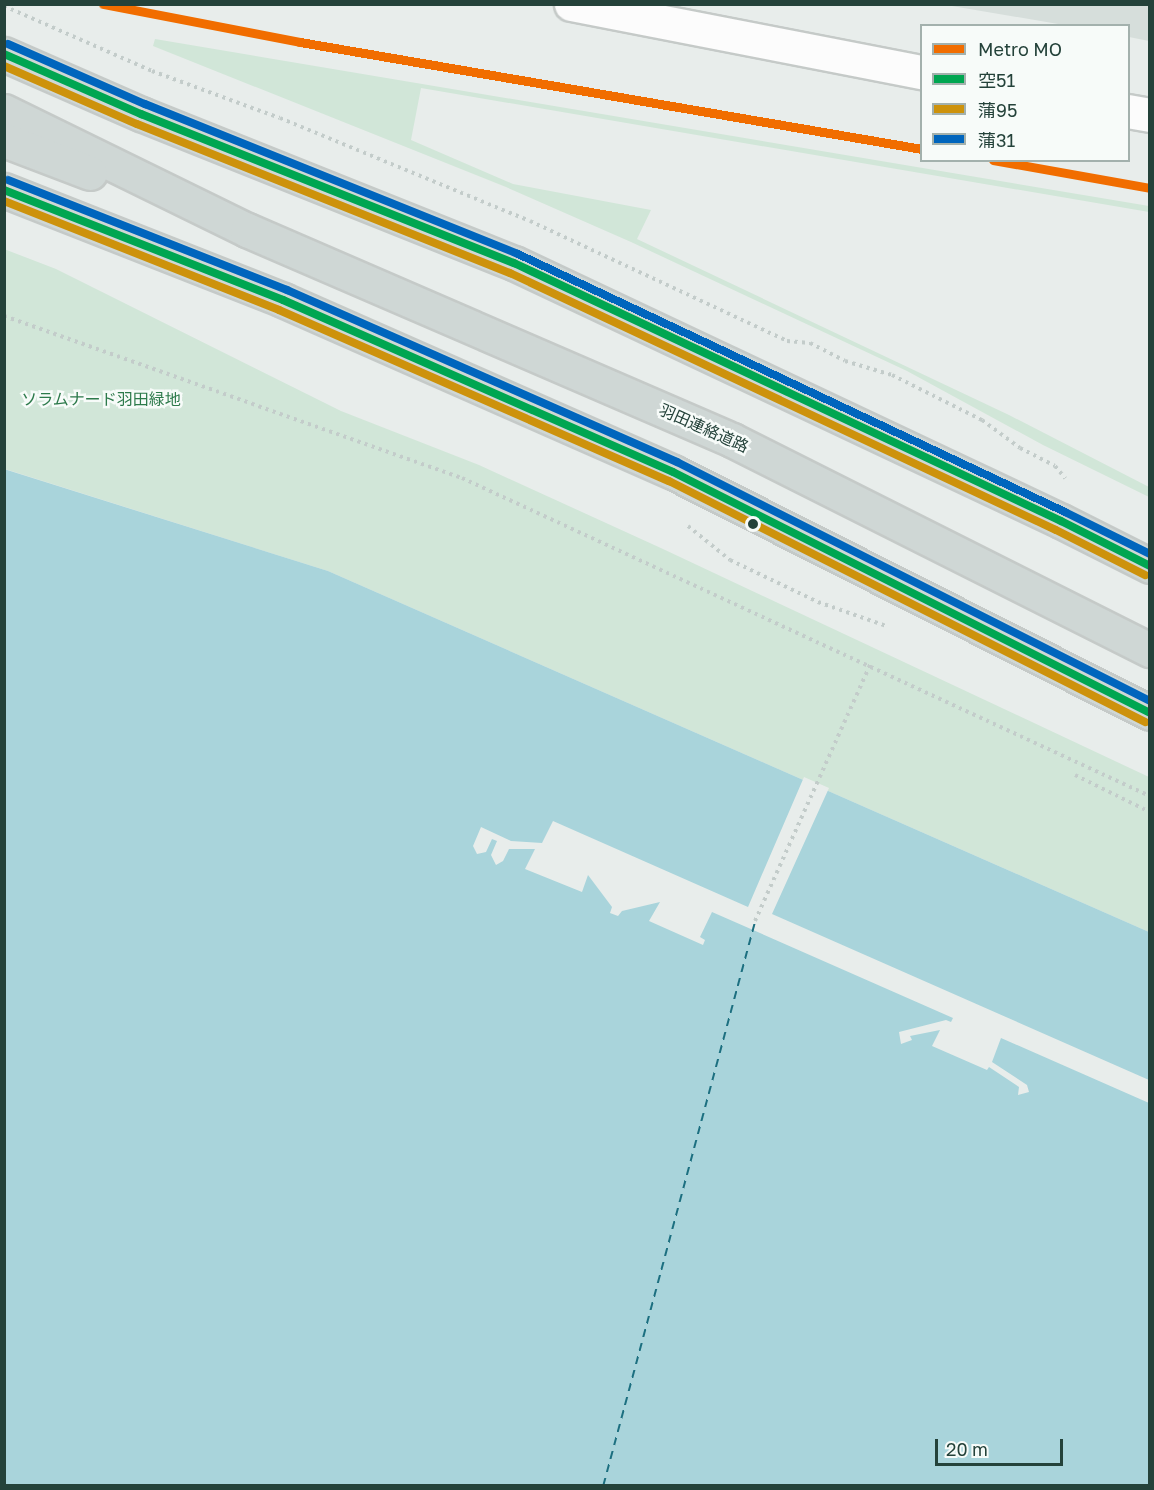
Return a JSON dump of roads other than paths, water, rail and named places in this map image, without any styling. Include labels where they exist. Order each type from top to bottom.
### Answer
[{"type":"main road","points":[[4,54],[141,114],[514,263],[1061,521],[1149,566]]},
{"type":"main road","points":[[4,111],[247,230]]},
{"type":"main road","points":[[4,140],[247,230]]},
{"type":"main road","points":[[4,190],[283,300],[673,472],[1149,712]]},
{"type":"main road","name":"羽田連絡道路","points":[[247,230],[732,440],[1149,650]]},
{"type":"lane","points":[[571,4],[920,72]]},
{"type":"lane","points":[[1130,111],[1149,115]]},
{"type":"water","points":[[4,469],[328,571],[1149,932],[1149,1485],[5,1485]]},
{"type":"metro line","name":"MO","points":[[103,4],[300,42],[920,149]]},
{"type":"metro line","name":"MO","points":[[1004,162],[1150,188]]},
{"type":"park label","name":"ソラムナード羽田緑地","points":[[101,399]]}]
